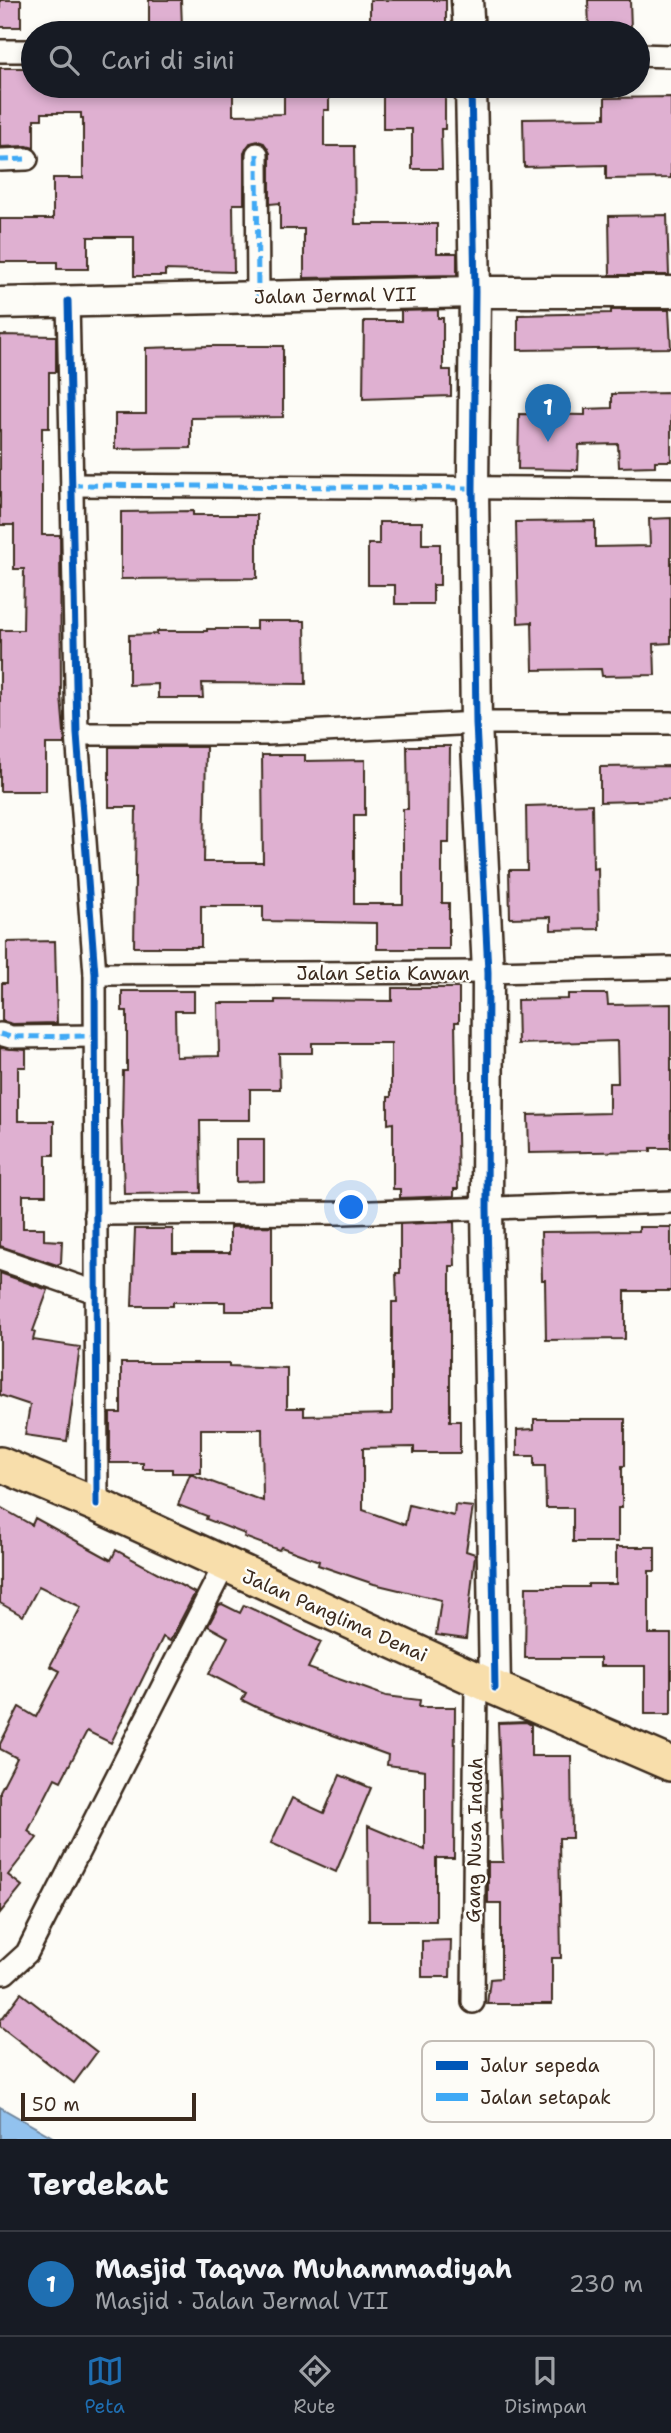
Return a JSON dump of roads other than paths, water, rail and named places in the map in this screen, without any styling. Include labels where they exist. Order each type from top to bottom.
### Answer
[{"type":"main road","name":"Jalan Panglima Denai","points":[[0,1464],[485,1684],[671,1764]]},
{"type":"street","points":[[467,0],[468,21]]},
{"type":"street","points":[[0,51],[21,51]]},
{"type":"street","points":[[650,55],[671,56]]},
{"type":"street","points":[[471,98],[475,292],[473,488],[476,723],[488,972],[485,1684]]},
{"type":"street","points":[[257,154],[258,297]]},
{"type":"street","points":[[0,160],[27,159]]},
{"type":"street","name":"Jalan Jermal VII","points":[[0,303],[475,292],[671,292]]},
{"type":"street","points":[[68,301],[78,734],[95,974],[97,1506]]},
{"type":"street","points":[[72,485],[671,489]]},
{"type":"street","points":[[78,734],[267,734],[476,723],[671,723]]},
{"type":"street","name":"Jalan Setia Kawan","points":[[95,974],[671,968]]},
{"type":"street","points":[[0,1034],[11,1037],[95,1036]]},
{"type":"street","points":[[95,1214],[488,1209],[671,1202]]},
{"type":"street","points":[[0,1259],[95,1292]]},
{"type":"street","points":[[0,1973],[5,1973],[27,1952],[225,1564]]},
{"type":"street","name":"Gang Nusa Indah","points":[[473,2002],[485,1684]]},
{"type":"water","points":[[0,2107],[56,2139],[0,2139]]},
{"type":"place","name":"Masjid Taqwa Muhammadiyah","points":[[548,442]]}]
